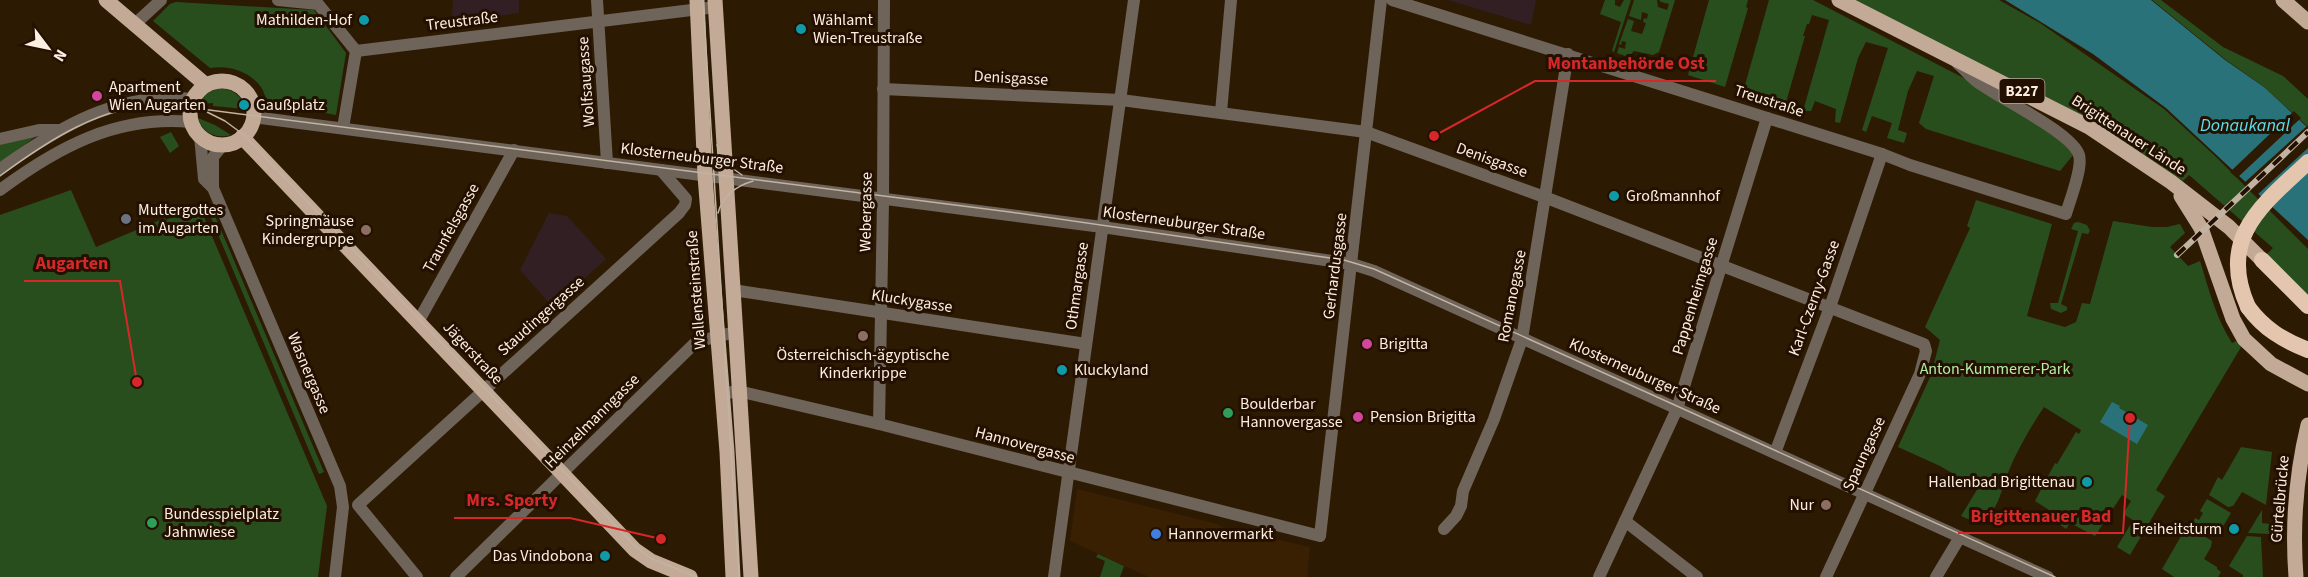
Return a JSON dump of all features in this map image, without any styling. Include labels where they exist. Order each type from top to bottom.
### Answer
[{"type":"highway","points":[[2308,162],[2261,206],[2246,227],[2240,241],[2237,269],[2248,307],[2257,320],[2269,330],[2308,350]]},
{"type":"highway","name":"Brigittenauer Lände","points":[[2262,261],[2308,306]]},
{"type":"main road","points":[[105,0],[207,85]]},
{"type":"main road","name":"Brigittenauer Lände","points":[[1839,0],[2089,127],[2171,182],[2229,227],[2262,261]]},
{"type":"main road","points":[[2283,0],[2304,16]]},
{"type":"main road","points":[[715,4],[751,577]]},
{"type":"main road","name":"Wallensteinstraße","points":[[698,5],[705,176],[733,577]]},
{"type":"main road","points":[[225,81],[242,88],[252,103],[253,117],[248,130],[242,137],[231,143],[210,142],[200,136],[191,122],[190,111],[193,99],[207,85],[225,81]]},
{"type":"main road","name":"Jägerstraße","points":[[242,137],[635,550],[651,561],[690,577]]},
{"type":"main road","points":[[2171,182],[2201,228],[2233,319],[2244,339],[2271,364],[2308,384]]},
{"type":"main road","name":"Gürtelbrücke","points":[[2296,577],[2294,537],[2296,494],[2308,425]]},
{"type":"street","points":[[135,24],[161,0]]},
{"type":"street","points":[[278,0],[310,1],[318,4],[356,51],[343,128]]},
{"type":"street","name":"Wolfsaugasse","points":[[597,0],[608,163]]},
{"type":"street","name":"Webergasse","points":[[879,424],[884,0]]},
{"type":"street","name":"Othmargasse","points":[[1054,577],[1134,0]]},
{"type":"street","points":[[1221,112],[1231,0]]},
{"type":"street","name":"Gerhardusgasse","points":[[1320,536],[1382,0]]},
{"type":"street","name":"Treustraße","points":[[1392,0],[2066,213],[2079,163],[2079,154],[2070,142],[1975,80],[1953,59]]},
{"type":"street","name":"Treustraße","points":[[356,51],[715,4]]},
{"type":"street","name":"Romanogasse","points":[[1444,529],[1461,507],[1463,491],[1494,420],[1522,339],[1547,198],[1568,54]]},
{"type":"street","name":"Denisgasse","points":[[883,89],[1121,100],[1366,132],[1547,198],[1924,344]]},
{"type":"street","points":[[0,169],[59,130],[93,114],[144,99],[160,97],[193,99]]},
{"type":"street","name":"Klosterneuburger Straße","points":[[253,117],[1102,227],[1352,264],[2048,577]]},
{"type":"street","name":"Pappenheimgasse","points":[[1599,577],[1677,409],[1767,118]]},
{"type":"street","points":[[0,190],[51,157],[121,125],[152,120],[191,122]]},
{"type":"street","points":[[0,139],[39,130],[59,130]]},
{"type":"street","name":"Wasnergasse","points":[[200,136],[204,178],[213,188],[340,486],[343,507],[335,577]]},
{"type":"street","name":"Wasnergasse","points":[[213,188],[213,157],[223,144]]},
{"type":"street","name":"Traunfelsgasse","points":[[418,322],[514,150]]},
{"type":"street","name":"Karl-Czerny-Gasse","points":[[1775,453],[1830,307],[1882,154]]},
{"type":"street","name":"Staudingergasse","points":[[417,577],[358,505],[679,213],[686,199],[662,170]]},
{"type":"street","name":"Kluckygasse","points":[[733,290],[1086,344]]},
{"type":"street","name":"Heinzelmanngasse","points":[[456,577],[696,342],[735,332]]},
{"type":"street","name":"Spaungasse","points":[[1826,577],[1920,374],[1926,351],[1924,344]]},
{"type":"street","name":"Hannovergasse","points":[[722,394],[738,391],[879,424],[1068,474],[1320,536]]},
{"type":"street","points":[[1625,521],[1697,577]]},
{"type":"street","points":[[1936,577],[1960,537]]},
{"type":"shaded area","points":[[453,0],[519,0],[519,13],[452,22]]},
{"type":"shaded area","points":[[1448,0],[1536,0],[1531,25]]},
{"type":"shaded area","points":[[549,213],[567,216],[606,259],[553,307],[520,270]]},
{"type":"shaded area","name":"Hannovermarkt","points":[[1077,489],[1217,524],[1232,532],[1256,538],[1267,537],[1310,547],[1307,577],[1149,577],[1070,541]]},
{"type":"green space","points":[[1605,0],[1615,0],[1615,5],[1620,7],[1624,0],[1631,0],[1614,52],[1612,51],[1621,22],[1600,14]]},
{"type":"green space","points":[[1634,0],[1657,0],[1658,7],[1667,10],[1669,4],[1659,0],[1675,0],[1659,52],[1653,55],[1634,51],[1628,57],[1617,53],[1619,47],[1625,49],[1626,42],[1622,41],[1621,45],[1619,44],[1628,19],[1634,21],[1631,31],[1642,34],[1646,23],[1643,22],[1644,18],[1647,19],[1648,14],[1642,12],[1641,20],[1629,16]]},
{"type":"green space","points":[[1709,0],[1748,0],[1746,7],[1748,8],[1725,87],[1688,75]]},
{"type":"green space","points":[[1769,0],[1813,0],[1981,87],[2050,131],[2074,154],[2060,171],[1926,129],[1919,123],[1934,76],[1917,71],[1908,91],[1898,130],[1907,133],[1904,143],[1887,138],[1892,123],[1872,116],[1866,132],[1862,130],[1888,48],[1866,42],[1858,58],[1840,123],[1835,122],[1836,109],[1815,101],[1811,111],[1803,111],[1829,20],[1812,15],[1803,36],[1805,36],[1785,106],[1743,92]]},
{"type":"green space","points":[[1853,0],[1999,0],[2040,23],[2164,109],[2214,155],[2308,249],[2308,298],[2266,255],[2273,248],[2189,175],[2183,181],[2087,118]]},
{"type":"green space","points":[[2152,0],[2161,0],[2223,47],[2283,76],[2308,99],[2308,127],[2263,86],[2226,60]]},
{"type":"green space","points":[[176,2],[314,10],[346,53],[336,115],[270,103],[256,81],[245,73],[224,67],[210,68],[153,21],[170,4]]},
{"type":"green space","points":[[216,89],[226,89],[235,93],[245,109],[213,106],[213,103],[199,104],[206,94]]},
{"type":"green space","points":[[198,118],[231,135],[210,134],[203,128]]},
{"type":"green space","points":[[171,132],[179,146],[170,153],[160,137]]},
{"type":"green space","points":[[35,137],[0,163],[0,145]]},
{"type":"green space","points":[[71,190],[96,247],[165,218],[166,220],[175,216],[176,218],[200,208],[327,506],[318,577],[0,577],[0,215]]},
{"type":"green space","name":"Anton-Kummerer-Park","points":[[1976,200],[2052,224],[2027,316],[2065,327],[2076,322],[2082,303],[2090,304],[2113,221],[2152,227],[2180,224],[2185,233],[2170,247],[2188,266],[2200,261],[2213,304],[2222,324],[2232,343],[2236,341],[2241,347],[2156,490],[2165,496],[2130,555],[2117,547],[2133,520],[2123,514],[2131,501],[2122,495],[2095,536],[2070,523],[2066,529],[2056,522],[2057,515],[2035,501],[2055,463],[2057,464],[2076,432],[2079,434],[2081,430],[2044,407],[2017,454],[1996,505],[1979,524],[1961,516],[1978,488],[1940,466],[1898,447],[1931,375],[1940,340],[1925,327],[1970,228],[1967,226]]},
{"type":"green space","points":[[209,204],[216,213],[215,216],[324,472],[319,474],[206,206]]},
{"type":"green space","points":[[2074,223],[2087,225],[2090,231],[2088,234],[2082,233],[2061,304],[2067,307],[2067,310],[2061,313],[2051,309],[2050,303],[2058,303],[2078,231],[2071,229]]},
{"type":"green space","points":[[2241,447],[2272,452],[2266,505],[2242,492],[2233,506],[2228,507],[2209,495],[2218,477],[2222,480]]},
{"type":"green space","points":[[2207,499],[2231,513],[2222,528],[2219,526],[2213,536],[2192,524],[2195,518],[2199,520],[2203,513],[2200,511]]},
{"type":"green space","points":[[2262,510],[2262,523],[2270,524],[2270,534],[2248,533]]},
{"type":"green space","points":[[2187,526],[2212,541],[2204,559],[2221,572],[2218,577],[2174,577],[2162,569]]},
{"type":"green space","points":[[2247,536],[2261,537],[2263,577],[2243,577],[2229,566]]},
{"type":"green space","points":[[1098,554],[1124,566],[1120,577],[1100,577],[1105,561],[1096,557]]},
{"type":"water","name":"Donaukanal","points":[[2005,0],[2151,0],[2225,60],[2264,87],[2308,128],[2308,240],[2166,108],[2093,54]]},
{"type":"water","points":[[2112,402],[2148,425],[2137,444],[2100,422]]},
{"type":"pier","points":[[2294,111],[2301,118],[2237,178],[2230,172]]},
{"type":"pier","points":[[2308,125],[2308,148],[2256,196],[2243,184]]},
{"type":"tram line","points":[[703,0],[739,577]]},
{"type":"tram line","points":[[0,176],[37,150],[76,127],[118,111],[162,104],[1010,212],[1344,260],[1374,269],[2055,577]]},
{"type":"tram line","points":[[207,112],[225,121],[244,135],[633,544],[650,558],[697,577]]},
{"type":"tram line","points":[[717,145],[725,163],[742,175]]},
{"type":"tram line","points":[[718,213],[723,201],[731,192],[753,181]]},
{"type":"railway","points":[[2177,255],[2308,132]]},
{"type":"place","name":"Mathilden-Hof","points":[[364,20]]},
{"type":"place","name":"Wählamt Wien-Treustraße","points":[[801,29]]},
{"type":"place","name":"Apartment Wien Augarten","points":[[97,96]]},
{"type":"place","name":"Gaußplatz","points":[[244,105]]},
{"type":"place","name":"Montanbehörde Ost","points":[[1434,136]]},
{"type":"place","name":"Großmannhof","points":[[1614,196]]},
{"type":"place","name":"Muttergottes im Augarten","points":[[126,219]]},
{"type":"place","name":"Springmäuse Kindergruppe","points":[[366,230]]},
{"type":"place","name":"Österreichisch-ägyptische Kinderkrippe","points":[[863,336]]},
{"type":"place","name":"Brigitta","points":[[1367,344]]},
{"type":"place","name":"Kluckyland","points":[[1062,370]]},
{"type":"place","name":"Augarten","points":[[137,382]]},
{"type":"place","name":"Boulderbar Hannovergasse","points":[[1228,413]]},
{"type":"place","name":"Pension Brigitta","points":[[1358,417]]},
{"type":"place","name":"Brigittenauer Bad","points":[[2130,418]]},
{"type":"place","name":"Hallenbad Brigittenau","points":[[2087,482]]},
{"type":"place","name":"Nur","points":[[1826,505]]},
{"type":"place","name":"Bundesspielplatz Jahnwiese","points":[[152,523]]},
{"type":"place","name":"Freiheitsturm","points":[[2234,529]]},
{"type":"place","name":"Hannovermarkt","points":[[1156,534]]},
{"type":"place","name":"Mrs. Sporty","points":[[661,539]]},
{"type":"place","name":"Das Vindobona","points":[[605,556]]}]
